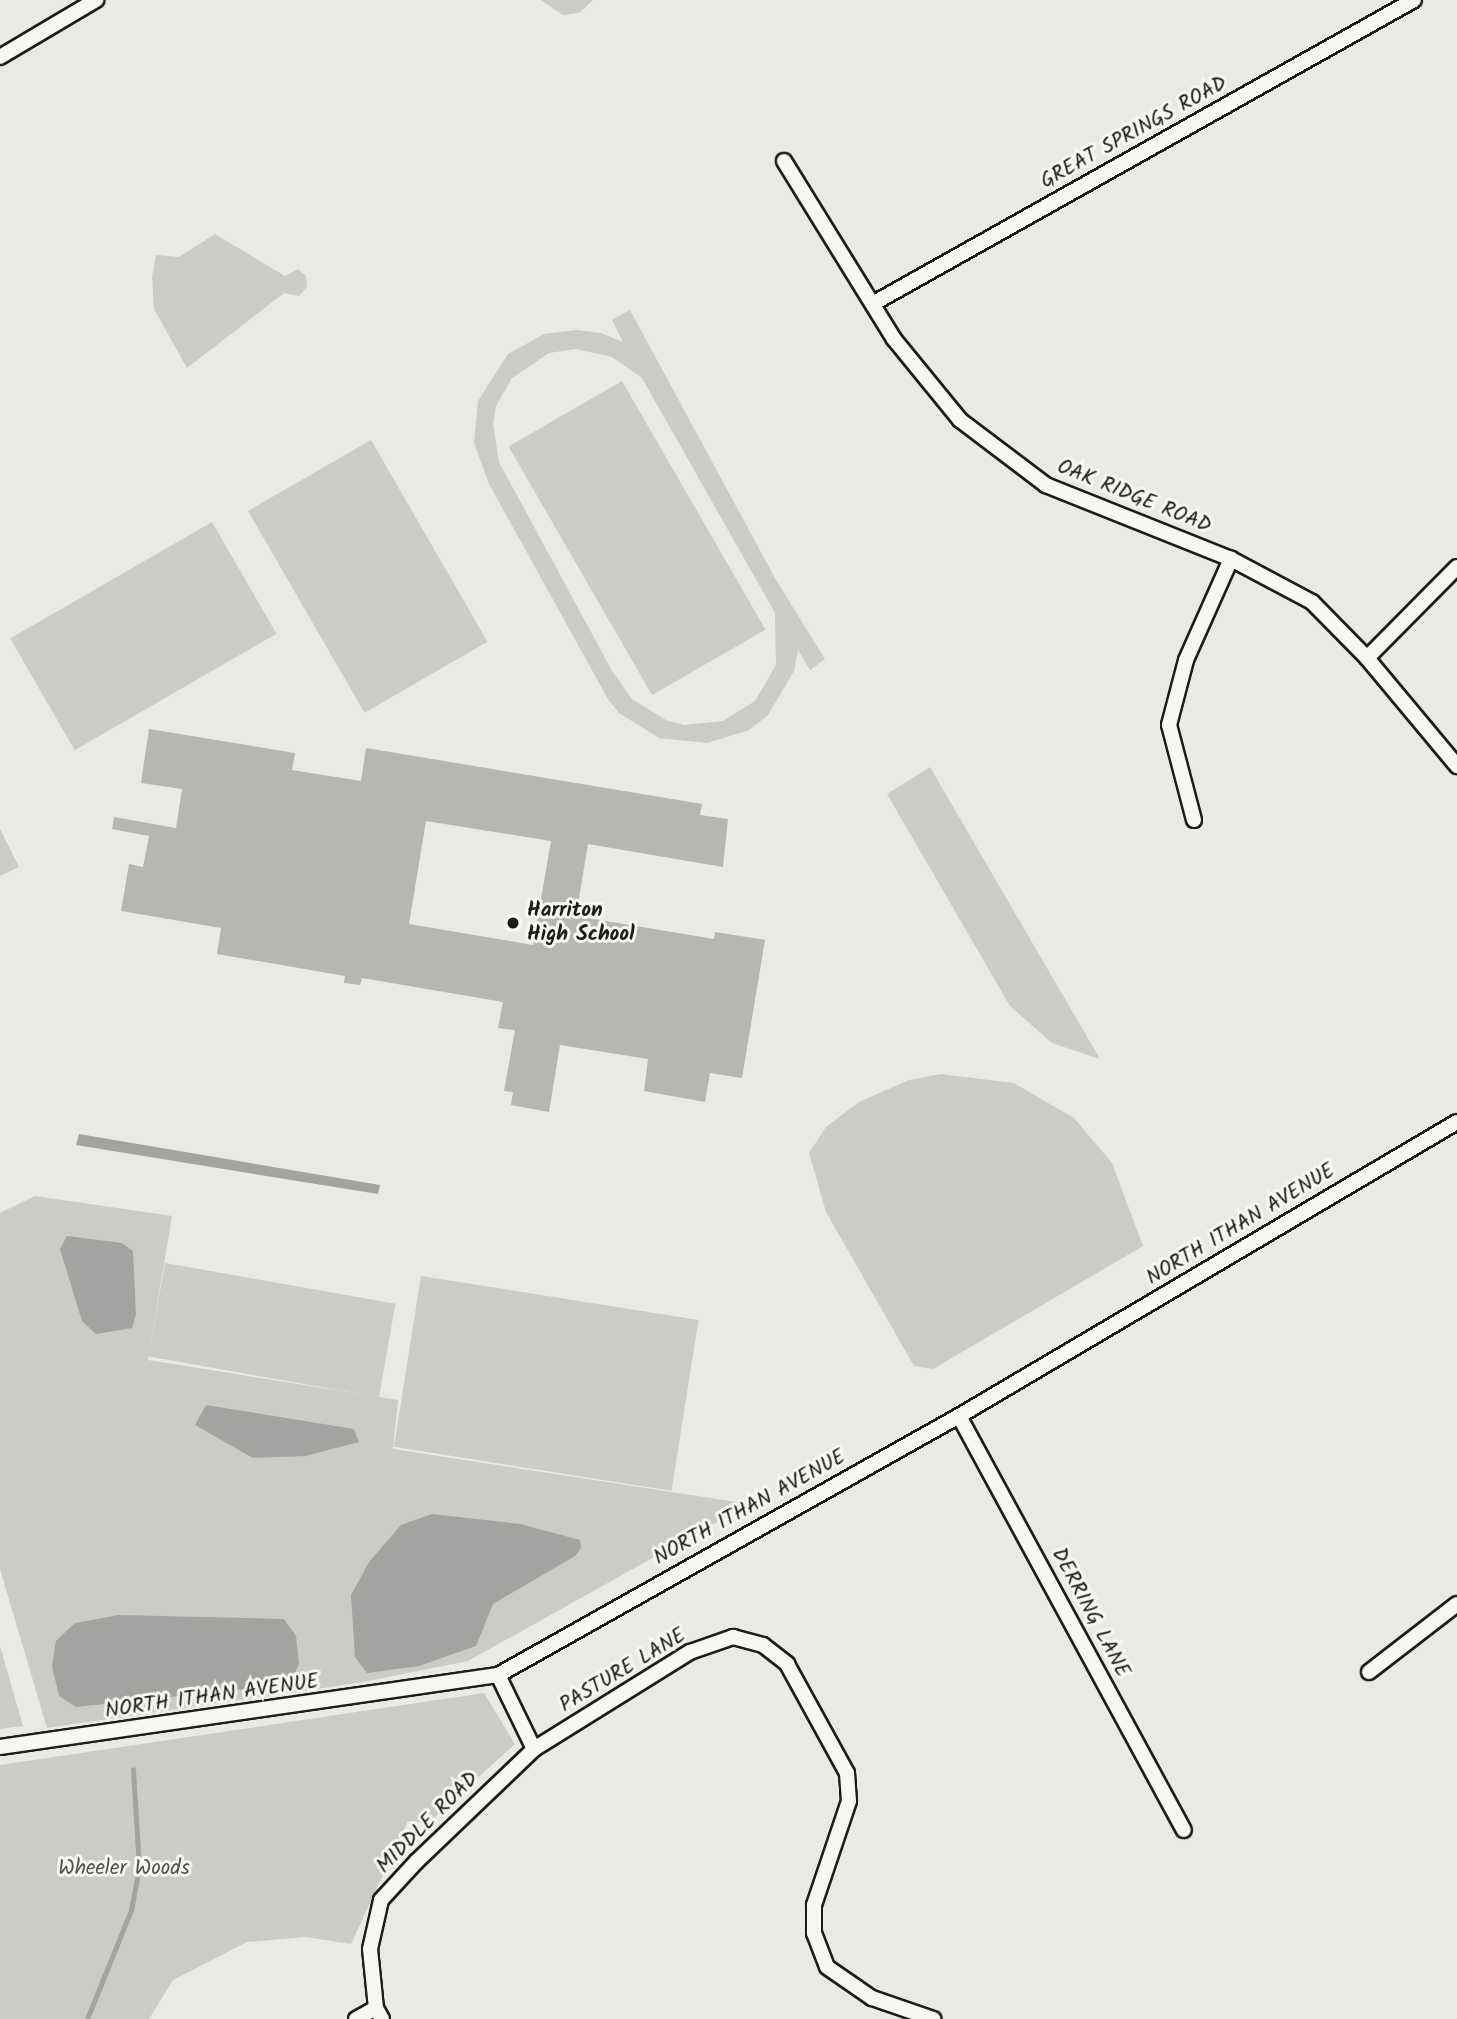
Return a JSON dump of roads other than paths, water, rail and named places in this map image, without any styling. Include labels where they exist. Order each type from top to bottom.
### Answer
[{"type":"street","points":[[0,57],[96,0]]},
{"type":"street","name":"GREAT SPRINGS ROAD","points":[[874,303],[1414,0]]},
{"type":"street","name":"OAK RIDGE ROAD","points":[[784,161],[917,372],[960,420],[1046,485],[1231,559],[1312,602],[1367,658],[1457,766]]},
{"type":"street","points":[[1194,820],[1169,725],[1186,660],[1231,559]]},
{"type":"street","points":[[1367,658],[1457,567]]},
{"type":"street","name":"NORTH ITHAN AVENUE","points":[[0,1747],[498,1675],[959,1416],[1457,1122]]},
{"type":"street","name":"DERRING LANE","points":[[959,1416],[1184,1830]]},
{"type":"street","points":[[1369,1672],[1457,1604]]},
{"type":"street","name":"PASTURE LANE","points":[[534,1749],[690,1652],[733,1637],[763,1645],[787,1664],[847,1773],[849,1801],[814,1905],[814,1933],[827,1967],[872,1998],[933,2019]]},
{"type":"street","points":[[498,1675],[534,1749]]},
{"type":"street","name":"MIDDLE ROAD","points":[[379,2014],[370,1949],[382,1900],[534,1749]]},
{"type":"street","points":[[356,2019],[379,2014]]},
{"type":"waterway","points":[[87,2019],[131,1910],[139,1868],[133,1769]]},
{"type":"place","name":"Harriton High School","points":[[513,923]]},
{"type":"park label","name":"Wheeler Woods","points":[[124,1869]]}]
